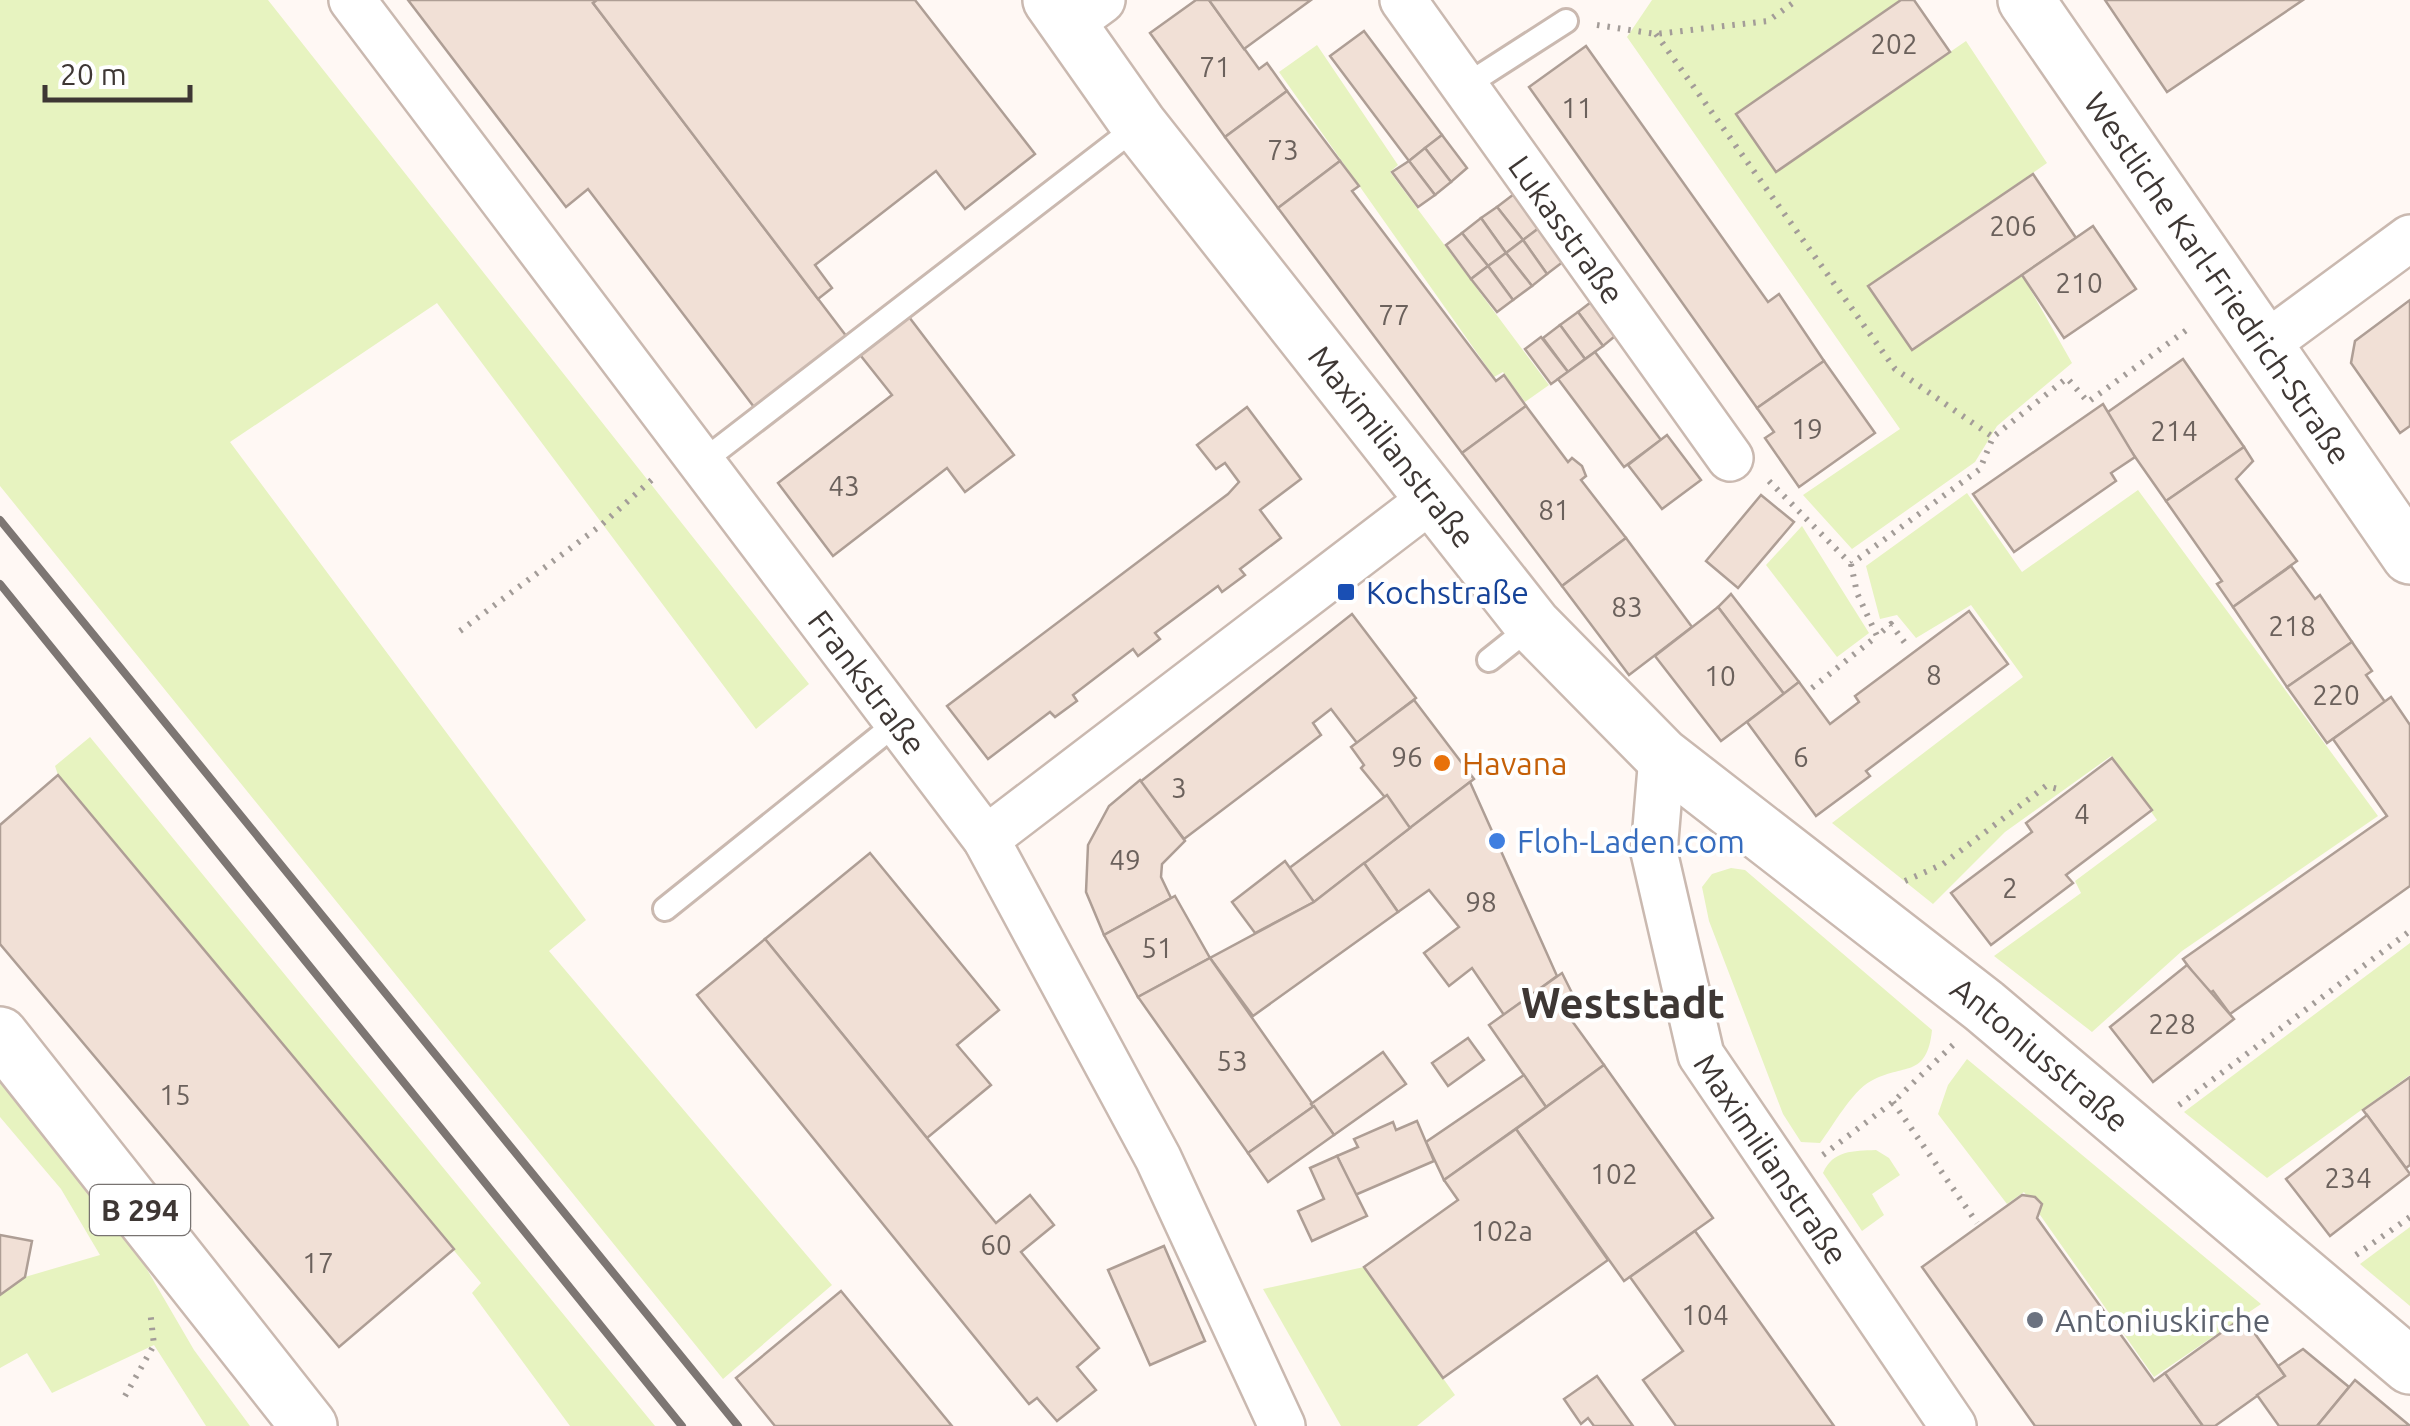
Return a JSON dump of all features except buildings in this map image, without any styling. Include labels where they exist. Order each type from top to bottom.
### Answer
[{"type":"street","name":"Frankstraße","points":[[352,0],[684,465],[898,722],[986,839],[1158,1158],[1282,1426]]},
{"type":"street","name":"Lukasstraße","points":[[1403,0],[1730,458]]},
{"type":"street","name":"Westliche Karl-Friedrich-Straße","points":[[2026,0],[2262,347],[2410,556]]},
{"type":"street","name":"Maximilianstraße","points":[[1074,8],[1139,124],[1533,625],[1662,756],[1654,852],[1702,1055],[1954,1426]]},
{"type":"street","points":[[2262,347],[2410,238]]},
{"type":"street","points":[[986,839],[1434,497]]},
{"type":"street","name":"Antoniusstraße","points":[[1662,756],[1984,1006],[2410,1366]]},
{"type":"street","name":"B 294","points":[[0,1035],[309,1426]]},
{"type":"lane","points":[[1465,86],[1566,21]]},
{"type":"lane","points":[[684,465],[1139,124]]},
{"type":"lane","points":[[1489,660],[1533,625]]},
{"type":"lane","points":[[665,909],[898,722]]},
{"type":"path","points":[[1566,21],[1656,34],[1768,21],[1797,0]]},
{"type":"path","points":[[1656,34],[1895,369],[1993,437]]},
{"type":"path","points":[[1851,564],[1980,469],[1993,437],[2067,378],[2088,402],[2229,299]]},
{"type":"path","points":[[1730,458],[1756,468],[1851,564],[1857,594],[1878,636]]},
{"type":"path","points":[[460,632],[684,465]]},
{"type":"path","points":[[1812,688],[1891,624],[1905,643]]},
{"type":"path","points":[[1854,904],[1943,864],[2046,786],[2062,790]]},
{"type":"path","points":[[2138,1136],[2410,931]]},
{"type":"path","points":[[1787,1176],[1837,1147],[1893,1102],[1954,1045],[1984,1006]]},
{"type":"path","points":[[1893,1102],[1977,1223]]},
{"type":"path","points":[[2314,1285],[2410,1217]]},
{"type":"path","points":[[125,1396],[154,1345],[144,1266],[167,1244]]},
{"type":"green space","points":[[0,0],[268,0],[809,684],[756,729],[437,303],[230,442],[586,920],[549,951],[832,1285],[723,1379],[0,486]]},
{"type":"green space","points":[[1652,0],[1901,0],[1736,114],[1776,172],[1966,41],[2047,163],[1868,287],[1912,350],[2022,275],[2072,363],[1997,426],[1975,462],[1852,549],[1803,495],[1900,429],[1627,37]]},
{"type":"green space","points":[[1317,45],[1398,165],[1390,172],[1549,385],[1525,402],[1503,372],[1494,377],[1279,72]]},
{"type":"green space","points":[[2138,490],[2378,816],[2182,951],[2092,1032],[1994,956],[2081,893],[2075,881],[2157,820],[2111,756],[2005,832],[1933,904],[1832,823],[2023,677],[1971,605],[1916,638],[1897,615],[1880,619],[1866,566],[1967,493],[2022,572]]},
{"type":"green space","points":[[1802,526],[1869,633],[1837,657],[1766,565]]},
{"type":"green space","points":[[90,737],[655,1426],[570,1426],[472,1293],[481,1283],[58,775],[55,766]]},
{"type":"green space","points":[[1731,868],[1745,870],[1932,1030],[1929,1046],[1919,1063],[1864,1086],[1820,1143],[1801,1142],[1783,1114],[1709,921],[1702,887],[1712,874]]},
{"type":"green space","points":[[2410,943],[2410,1075],[2267,1178],[2184,1112]]},
{"type":"green space","points":[[1967,1059],[2261,1304],[2154,1377],[2024,1192],[2007,1204],[1938,1114],[1948,1085]]},
{"type":"green space","points":[[0,1075],[145,1266],[194,1350],[250,1426],[206,1426],[154,1345],[52,1393],[27,1353],[0,1368],[0,1295],[25,1277],[100,1255],[61,1189],[0,1117]]},
{"type":"green space","points":[[1876,1150],[1889,1158],[1900,1175],[1872,1194],[1884,1215],[1862,1231],[1823,1173],[1838,1156]]},
{"type":"green space","points":[[2410,1227],[2410,1306],[2360,1264]]},
{"type":"green space","points":[[1364,1267],[1455,1395],[1417,1426],[1341,1426],[1263,1289]]},
{"type":"railway","points":[[0,520],[738,1426]]},
{"type":"railway","points":[[0,584],[682,1426]]},
{"type":"place","name":"Kochstraße","points":[[1346,592]]},
{"type":"place","name":"Havana","points":[[1442,763]]},
{"type":"place","name":"Floh-Laden.com","points":[[1497,841]]},
{"type":"place","name":"Antoniuskirche","points":[[2035,1320]]},
{"type":"district","name":"Weststadt","points":[[1623,1002]]}]
